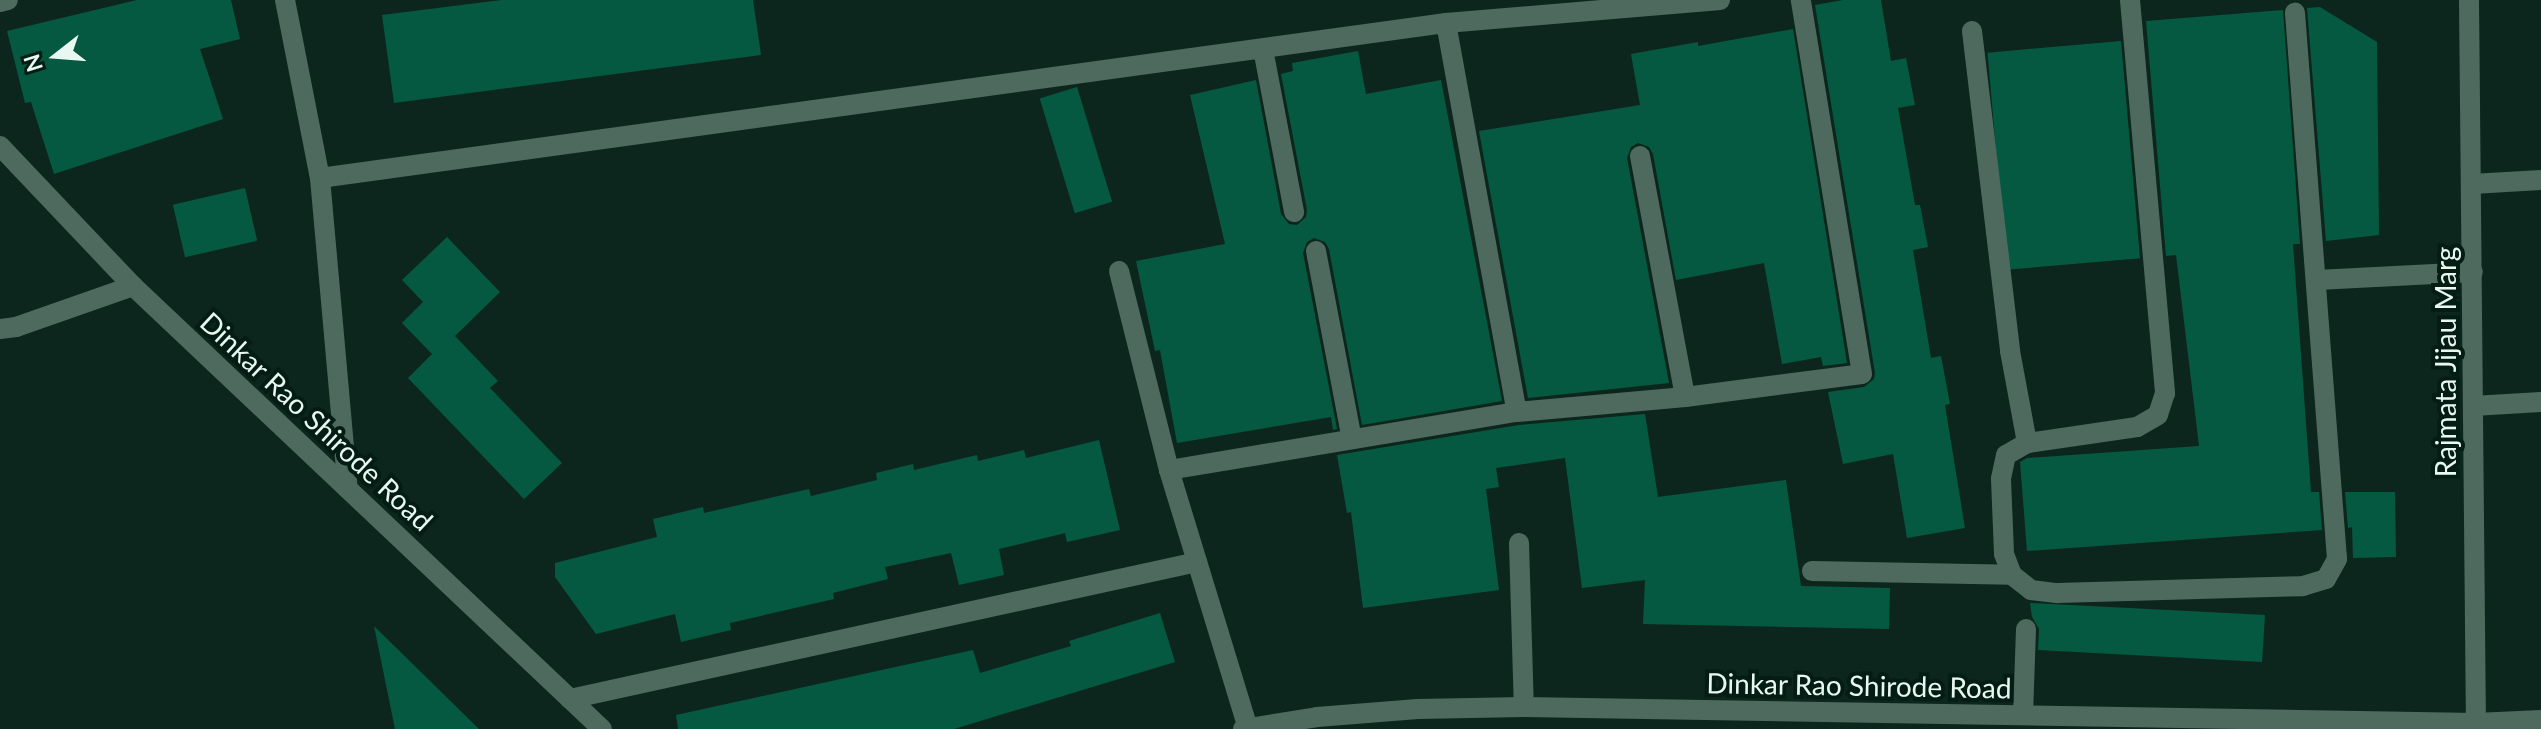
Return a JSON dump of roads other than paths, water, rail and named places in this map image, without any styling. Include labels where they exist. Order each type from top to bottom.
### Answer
[{"type":"street","points":[[0,2],[8,0]]},
{"type":"street","points":[[285,0],[320,178],[348,489]]},
{"type":"street","points":[[320,178],[1446,23],[1720,0]]},
{"type":"street","points":[[1169,470],[1517,412],[1685,397],[1862,374],[1801,0]]},
{"type":"street","points":[[2130,0],[2165,393],[2158,415],[2137,427],[2027,443],[2006,455],[2001,479],[2004,554],[2012,575],[2031,590],[2057,593],[2303,586],[2326,579],[2337,559],[2295,13]]},
{"type":"street","name":"Rajmata Jijau Marg","points":[[2469,0],[2476,723]]},
{"type":"street","points":[[1446,23],[1517,412]]},
{"type":"street","points":[[1972,31],[2010,351],[2027,443]]},
{"type":"street","points":[[1263,49],[1294,212]]},
{"type":"street","name":"Dinkar Rao Shirode Road","points":[[0,146],[133,286],[602,729]]},
{"type":"street","points":[[1640,156],[1685,397]]},
{"type":"street","points":[[2472,184],[2541,180]]},
{"type":"street","points":[[1316,251],[1352,439]]},
{"type":"street","points":[[1119,271],[1169,470],[1245,728]]},
{"type":"street","points":[[2317,280],[2473,272]]},
{"type":"street","points":[[0,329],[16,327],[133,286]]},
{"type":"street","points":[[2473,406],[2541,402]]},
{"type":"street","points":[[1519,543],[1524,707]]},
{"type":"street","points":[[570,699],[1197,562]]},
{"type":"street","points":[[1812,571],[2012,575]]},
{"type":"street","points":[[2023,715],[2026,629]]},
{"type":"street","name":"Dinkar Rao Shirode Road","points":[[1245,728],[1317,717],[1418,709],[1524,707],[2476,723],[2541,720]]}]
